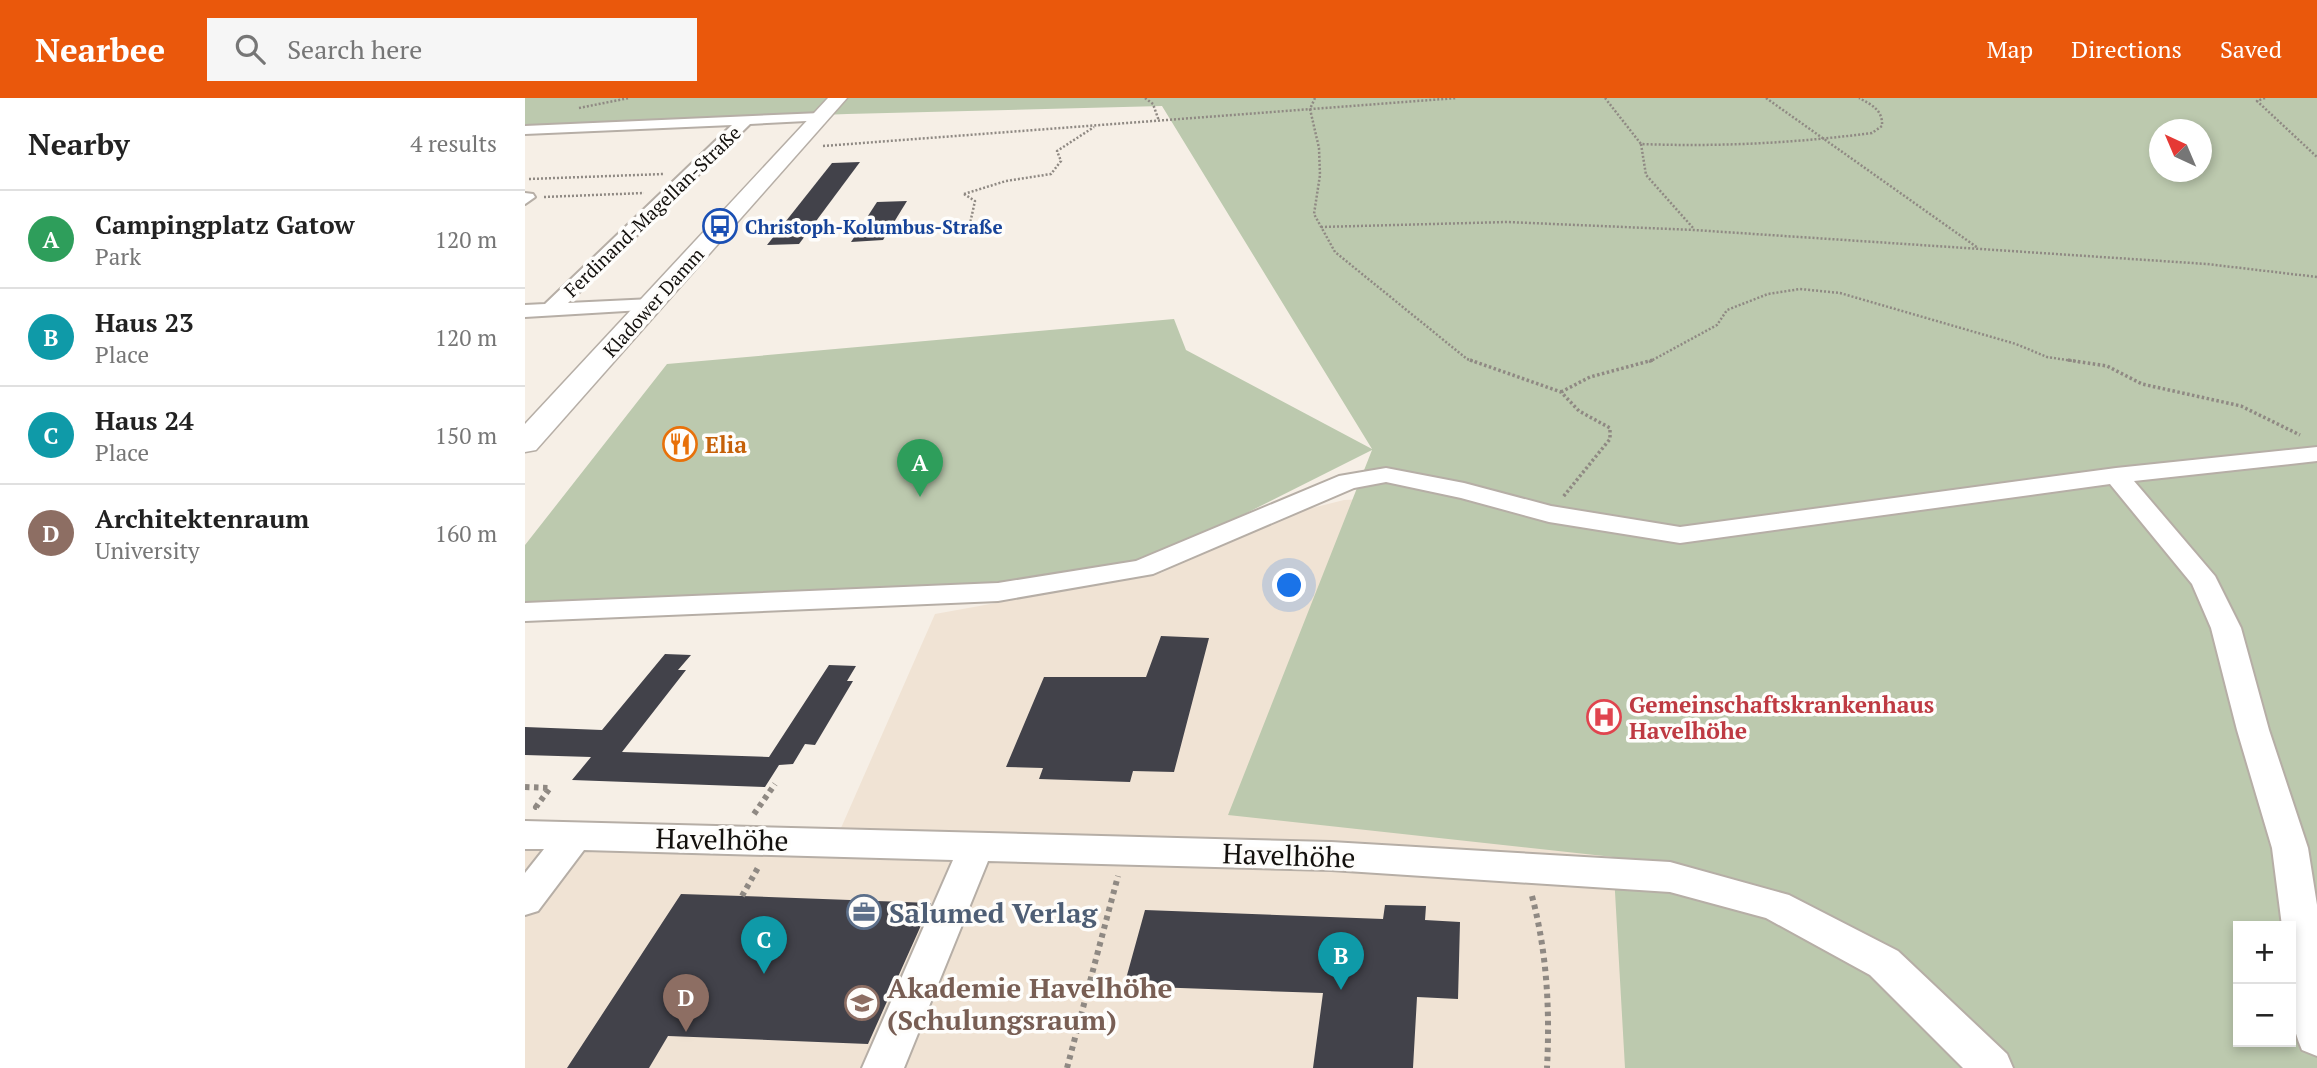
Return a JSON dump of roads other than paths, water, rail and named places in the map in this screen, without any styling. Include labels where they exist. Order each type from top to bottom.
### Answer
[{"type":"main road","name":"Kladower Damm","points":[[525,443],[838,98]]},
{"type":"street","points":[[746,120],[821,117]]},
{"type":"street","name":"Ferdinand-Magellan-Straße","points":[[525,130],[746,120]]},
{"type":"street","name":"Ferdinand-Magellan-Straße","points":[[550,310],[746,120]]},
{"type":"street","points":[[525,311],[652,305]]},
{"type":"street","points":[[525,612],[999,592],[1143,568],[1347,481],[1386,475],[1464,491],[1549,514],[1680,536],[2312,446]]},
{"type":"street","points":[[2116,475],[2205,582],[2226,628],[2253,730],[2290,848],[2317,1037]]},
{"type":"street","name":"Havelhöhe","points":[[525,835],[1125,849],[1524,866],[1670,877],[1776,906],[1884,963],[1992,1068]]},
{"type":"street","points":[[525,900],[575,836]]},
{"type":"street","points":[[883,1068],[977,845]]},
{"type":"place","name":"Christoph-Kolumbus-Straße","points":[[720,226]]},
{"type":"place","name":"Elia","points":[[680,444]]},
{"type":"place","name":"Campingplatz Gatow","points":[[920,497]]},
{"type":"place","name":"Gemeinschaftskrankenhaus Havelhöhe","points":[[1604,717]]},
{"type":"place","name":"Salumed Verlag","points":[[864,912]]},
{"type":"place","name":"Haus 24","points":[[764,974]]},
{"type":"place","name":"Haus 23","points":[[1341,990]]},
{"type":"place","name":"Akademie Havelhöhe (Schulungsraum)","points":[[862,1003]]},
{"type":"place","name":"Architektenraum","points":[[686,1032]]}]
